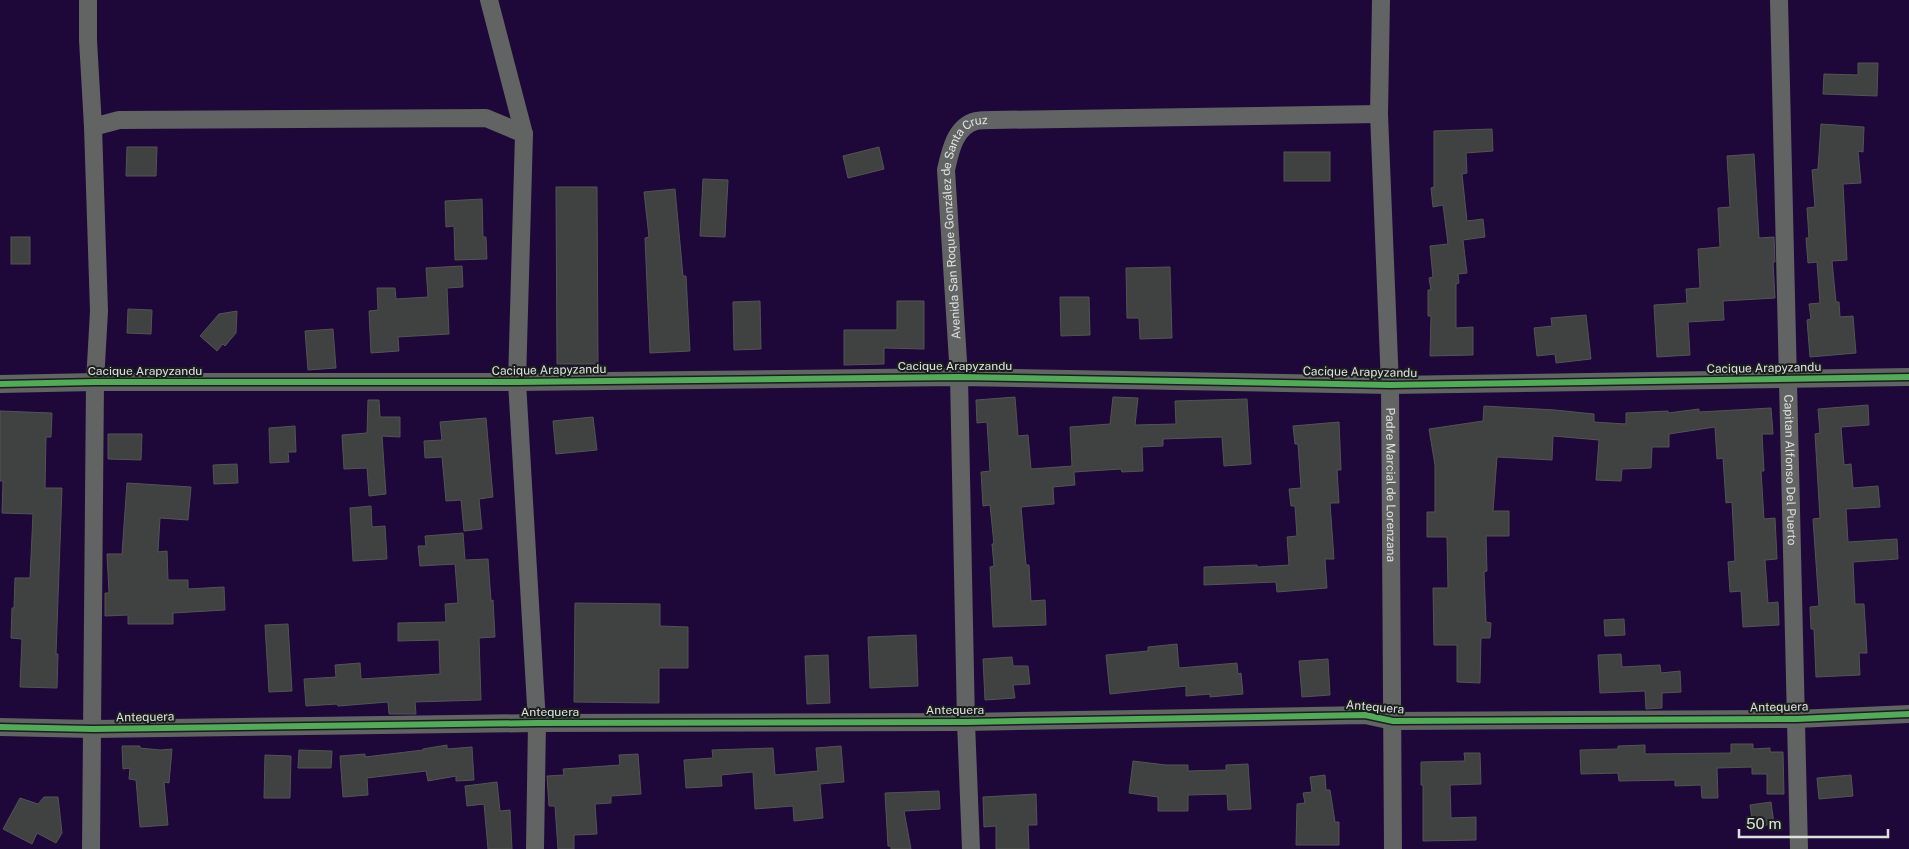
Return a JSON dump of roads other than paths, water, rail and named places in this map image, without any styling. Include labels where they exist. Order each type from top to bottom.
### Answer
[{"type":"street","points":[[88,0],[99,311],[94,382],[91,849]]},
{"type":"street","points":[[489,0],[524,134],[517,382],[537,723],[535,849]]},
{"type":"street","name":"Padre Marcial de Lorenzana","points":[[1380,0],[1379,114],[1390,385],[1393,849]]},
{"type":"street","name":"Capitan Alfonso Del Puerto","points":[[1779,0],[1799,849]]},
{"type":"street","name":"Avenida San Roque González de Santa Cruz","points":[[971,849],[966,722],[959,377],[946,170],[950,151],[960,131],[975,121],[1379,114]]},
{"type":"street","points":[[93,127],[120,120],[486,118],[524,134]]},
{"type":"street","name":"Cacique Arapyzandu","points":[[0,384],[94,382],[517,382],[959,377],[1390,385],[1909,377]]},
{"type":"street","name":"Antequera","points":[[0,727],[93,729],[537,723],[966,722],[1365,715],[1393,721],[1796,719],[1909,714]]}]
